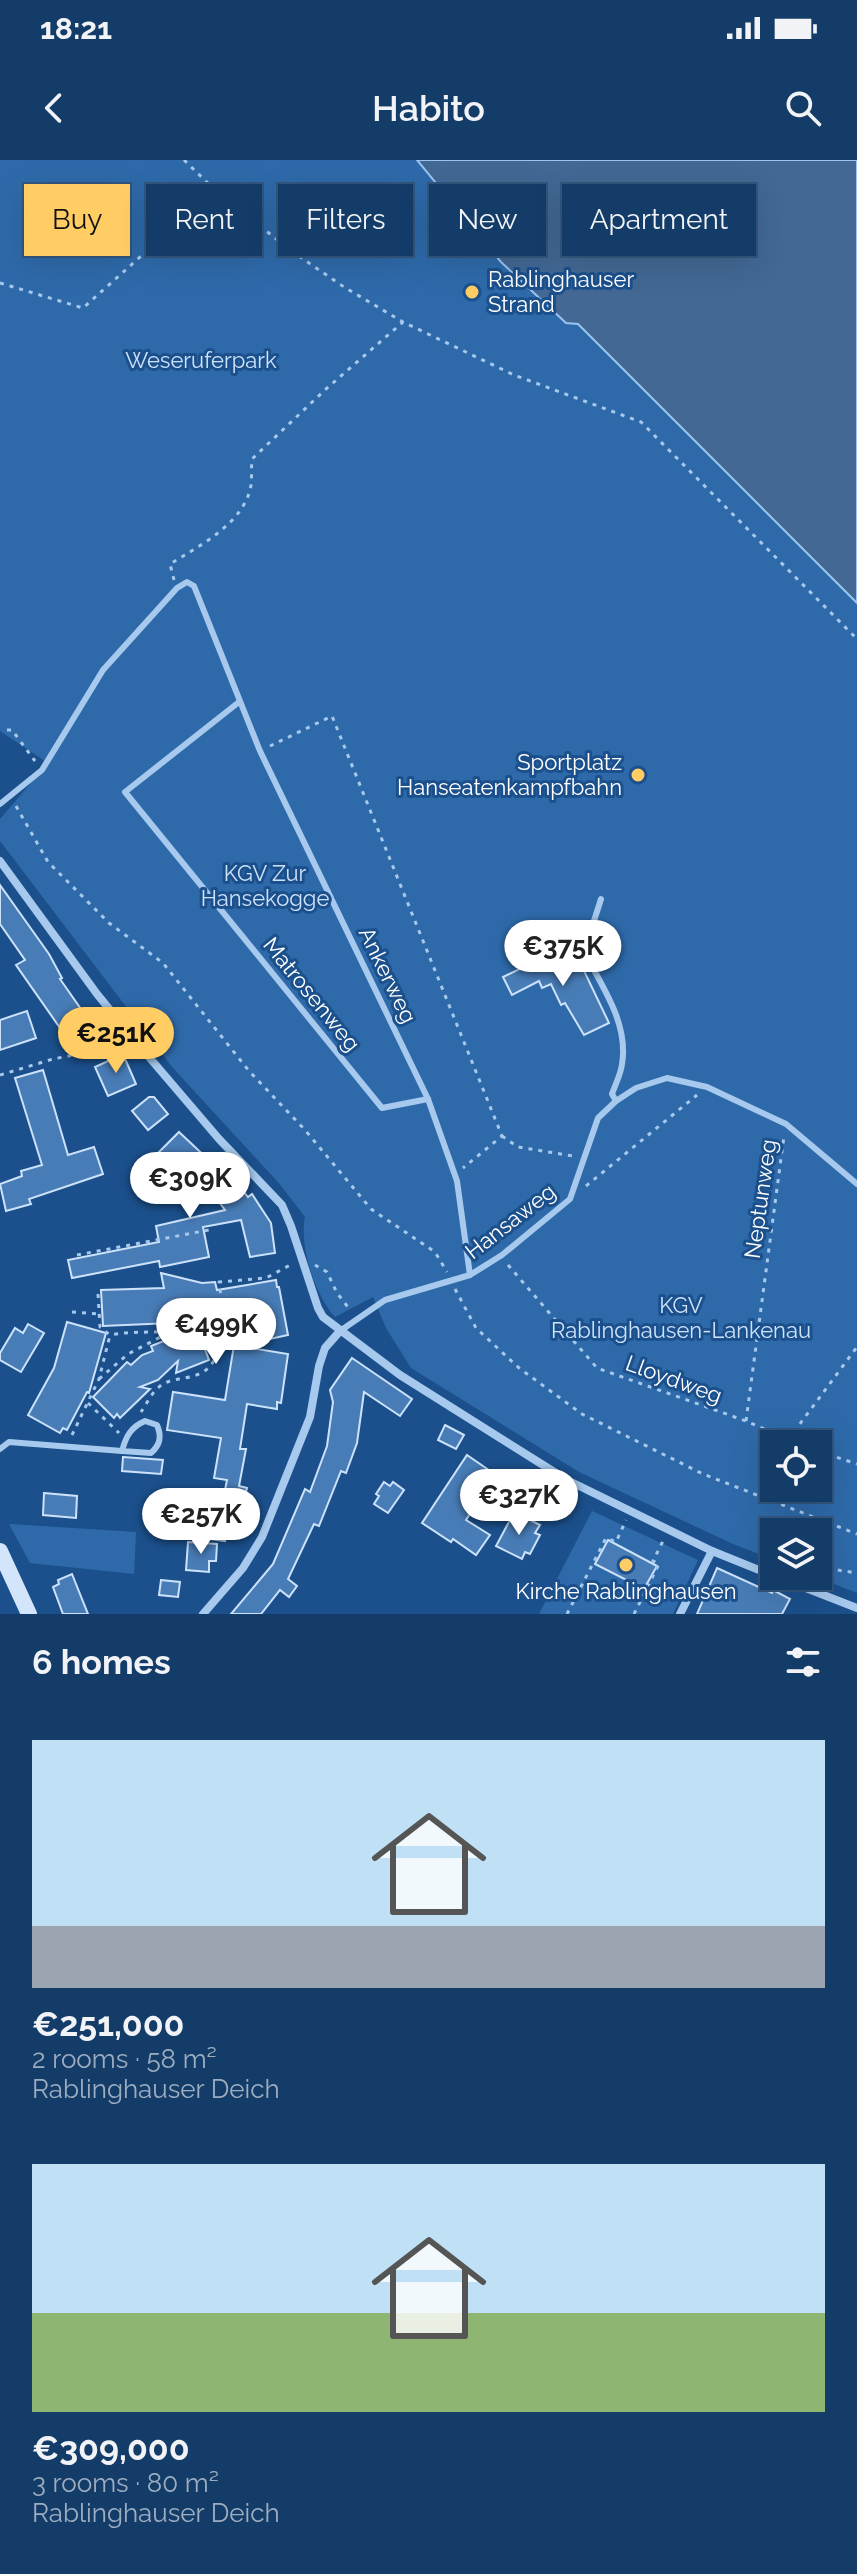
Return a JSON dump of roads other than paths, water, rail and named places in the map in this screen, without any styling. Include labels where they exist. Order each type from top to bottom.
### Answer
[{"type":"street","points":[[0,861],[97,994],[137,1043],[198,1116],[282,1205],[318,1308],[340,1331],[400,1375],[567,1480],[712,1551],[760,1570]]},
{"type":"street","points":[[203,1614],[243,1568],[262,1537],[310,1417],[325,1348],[340,1331]]},
{"type":"street","points":[[0,1551],[29,1614]]},
{"type":"street","points":[[680,1614],[712,1551]]},
{"type":"street","points":[[810,1590],[857,1608]]},
{"type":"lane","name":"Ankerweg","points":[[0,804],[42,770],[103,670],[177,588],[187,582],[194,586],[260,751],[428,1099],[457,1181],[470,1275]]},
{"type":"lane","name":"Matrosenweg","points":[[239,702],[125,792],[382,1108],[428,1099]]},
{"type":"lane","points":[[601,899],[584,952],[616,1014],[623,1039],[622,1065],[612,1094],[616,1101]]},
{"type":"lane","name":"Hansaweg","points":[[340,1331],[385,1300],[470,1275],[502,1255],[570,1199],[598,1118],[636,1088],[667,1078],[707,1087],[786,1124],[857,1184]]},
{"type":"lane","points":[[0,1449],[9,1442],[66,1446],[122,1451],[151,1453],[158,1447],[161,1434],[157,1425],[145,1421],[139,1424],[125,1438],[122,1451]]},
{"type":"place","name":"Rablinghauser Strand","points":[[472,292]]},
{"type":"place","name":"Sportplatz Hanseatenkampfbahn","points":[[638,775]]},
{"type":"place","name":"Kirche Rablinghausen","points":[[626,1565]]},
{"type":"park label","name":"Weseruferpark","points":[[201,360]]},
{"type":"park label","name":"KGV Zur Hansekogge","points":[[265,886]]},
{"type":"park label","name":"KGV Rablinghausen-Lankenau","points":[[681,1318]]}]
